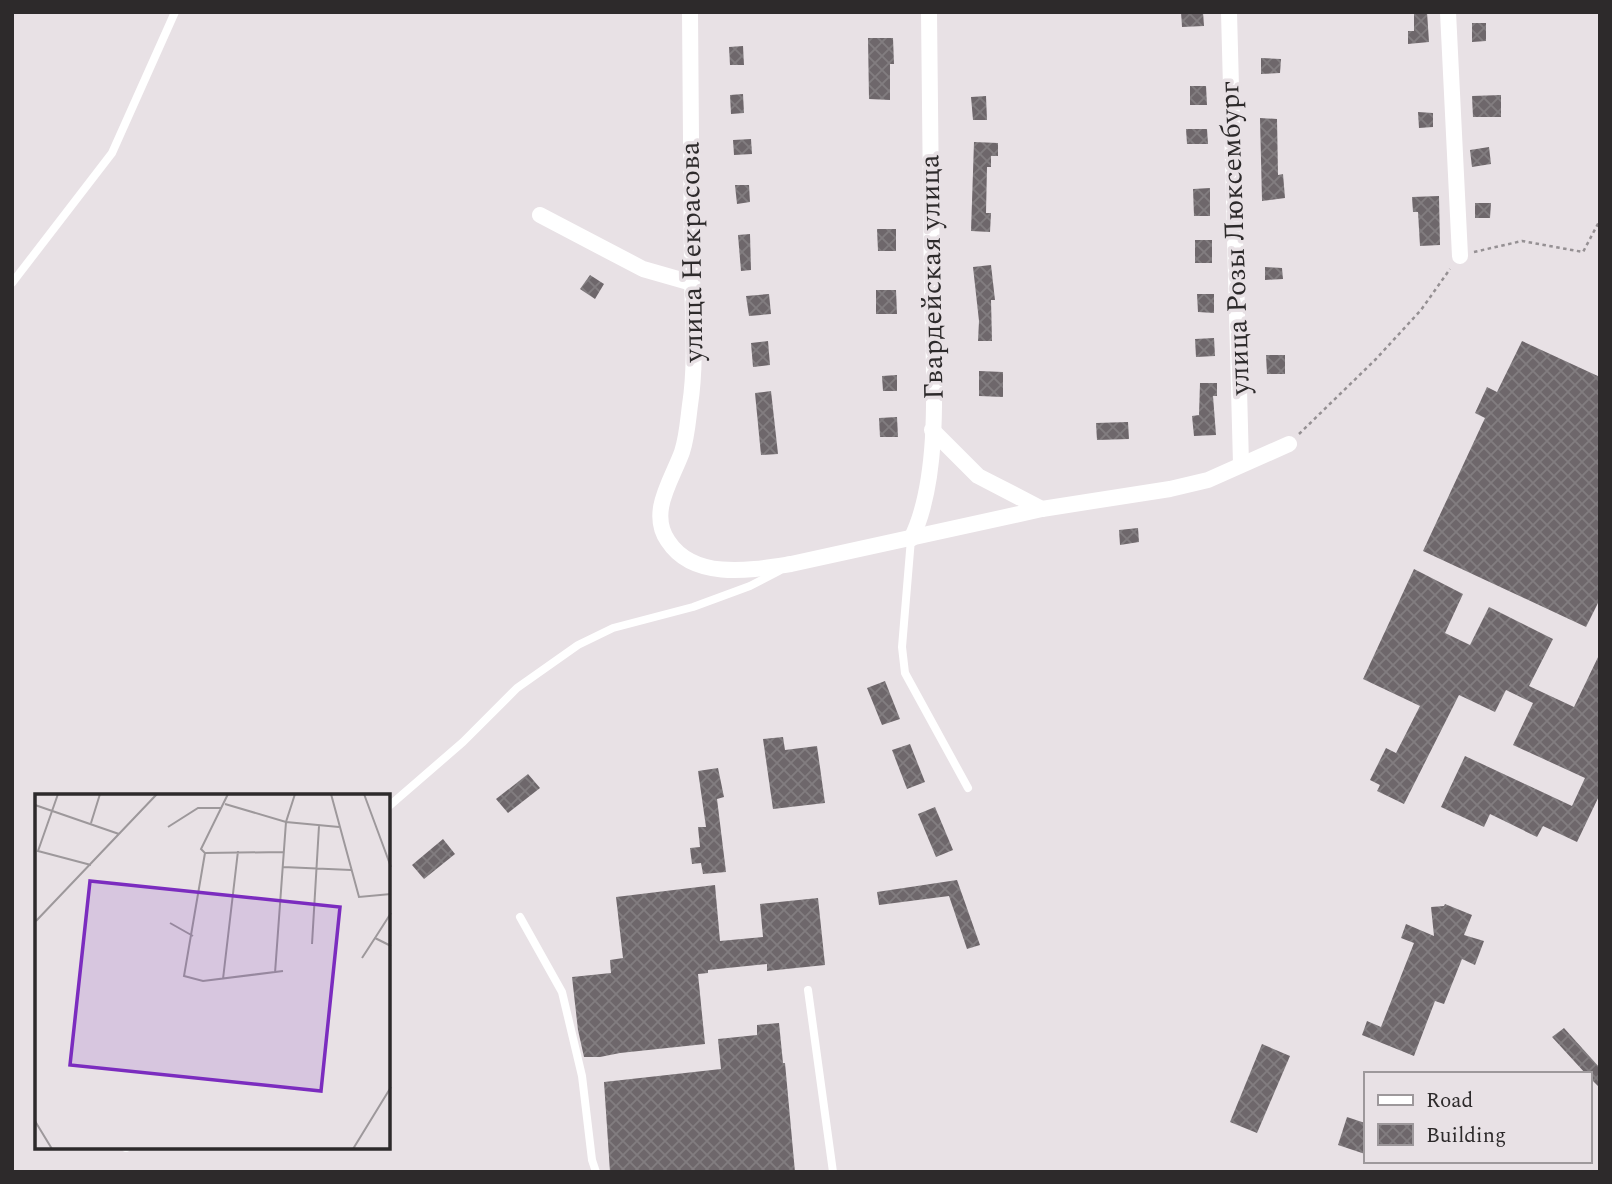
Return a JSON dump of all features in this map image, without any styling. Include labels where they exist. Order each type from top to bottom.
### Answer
[{"type":"street","name":"улица Некрасова","points":[[690,12],[693,373],[683,449],[660,508],[660,525],[667,540],[679,555],[722,570],[751,570],[791,564],[1042,509],[1170,489],[1208,480],[1289,444]]},
{"type":"street","name":"Гвардейская улица","points":[[911,539],[925,502],[932,430],[929,12]]},
{"type":"street","name":"улица Розы Люксембург","points":[[1229,12],[1241,464]]},
{"type":"street","points":[[1448,12],[1460,256]]},
{"type":"street","points":[[540,215],[643,269],[692,283]]},
{"type":"street","points":[[932,430],[978,476],[1042,509]]},
{"type":"lane","points":[[12,282],[112,152],[175,12]]},
{"type":"lane","points":[[911,539],[902,648],[905,673],[968,788]]},
{"type":"lane","points":[[390,805],[463,742],[517,688],[578,645],[613,628],[693,607],[750,586],[791,564]]},
{"type":"lane","points":[[520,917],[562,992],[582,1076],[592,1160],[596,1172]]},
{"type":"lane","points":[[808,990],[833,1172]]},
{"type":"path","points":[[1289,444],[1422,310],[1460,256],[1522,241],[1583,252],[1600,220]]},
{"type":"building","points":[[1181,12],[1203,12],[1204,26],[1182,27]]},
{"type":"building","points":[[1414,12],[1427,12],[1429,42],[1408,44],[1408,31],[1414,31]]},
{"type":"building","points":[[1472,23],[1486,23],[1486,41],[1472,42]]},
{"type":"building","points":[[868,38],[893,38],[894,64],[890,64],[890,100],[869,99]]},
{"type":"building","points":[[743,46],[744,65],[730,65],[729,47]]},
{"type":"building","points":[[1261,58],[1281,59],[1280,73],[1261,74]]},
{"type":"building","points":[[1190,86],[1206,86],[1207,105],[1190,105]]},
{"type":"building","points":[[743,94],[744,113],[731,114],[730,95]]},
{"type":"building","points":[[1501,95],[1501,117],[1473,117],[1472,96]]},
{"type":"building","points":[[986,96],[987,120],[973,120],[971,97]]},
{"type":"building","points":[[1418,112],[1433,113],[1433,127],[1419,128]]},
{"type":"building","points":[[1260,118],[1277,119],[1278,175],[1283,174],[1285,198],[1262,201]]},
{"type":"building","points":[[1186,129],[1207,129],[1208,144],[1187,144]]},
{"type":"building","points":[[751,139],[752,154],[734,155],[733,140]]},
{"type":"building","points":[[974,142],[998,143],[998,156],[991,156],[991,167],[987,167],[986,213],[991,213],[990,232],[971,231]]},
{"type":"building","points":[[1489,147],[1491,164],[1472,167],[1470,150]]},
{"type":"building","points":[[735,185],[749,185],[750,202],[737,204]]},
{"type":"building","points":[[1210,188],[1210,216],[1194,216],[1193,189]]},
{"type":"building","points":[[1439,196],[1440,245],[1420,246],[1418,212],[1413,212],[1412,197]]},
{"type":"building","points":[[1475,203],[1491,203],[1490,218],[1475,218]]},
{"type":"building","points":[[877,229],[896,229],[896,251],[878,251]]},
{"type":"building","points":[[750,234],[751,270],[741,271],[738,235]]},
{"type":"building","points":[[1195,240],[1212,240],[1212,263],[1195,263]]},
{"type":"building","points":[[991,265],[995,300],[991,300],[992,341],[978,341],[979,321],[973,267]]},
{"type":"building","points":[[1265,267],[1282,268],[1283,279],[1265,280]]},
{"type":"building","points":[[590,275],[604,284],[595,299],[580,289]]},
{"type":"building","points":[[876,290],[896,290],[897,314],[876,314]]},
{"type":"building","points":[[769,294],[771,314],[749,316],[746,296]]},
{"type":"building","points":[[1197,294],[1214,294],[1214,313],[1198,312]]},
{"type":"building","points":[[1214,338],[1215,356],[1196,357],[1195,339]]},
{"type":"building","points":[[768,341],[770,365],[753,367],[751,343]]},
{"type":"building","points":[[1522,341],[1600,377],[1600,599],[1586,627],[1423,551],[1485,418],[1475,413],[1487,387],[1497,392]]},
{"type":"building","points":[[1266,355],[1285,355],[1285,374],[1267,374]]},
{"type":"building","points":[[979,371],[1003,372],[1003,397],[979,396]]},
{"type":"building","points":[[897,375],[897,391],[883,391],[882,376]]},
{"type":"building","points":[[1200,383],[1217,383],[1217,396],[1213,396],[1216,435],[1194,436],[1192,416],[1199,415]]},
{"type":"building","points":[[771,391],[778,454],[761,455],[755,393]]},
{"type":"building","points":[[897,417],[898,437],[880,437],[879,418]]},
{"type":"building","points":[[1128,422],[1129,439],[1097,440],[1096,423]]},
{"type":"building","points":[[1138,528],[1139,542],[1120,545],[1119,530]]},
{"type":"building","points":[[1414,569],[1463,594],[1445,633],[1470,645],[1489,607],[1553,639],[1529,686],[1574,707],[1600,653],[1600,794],[1577,842],[1543,826],[1537,837],[1490,814],[1484,827],[1441,807],[1465,756],[1572,806],[1585,778],[1513,745],[1533,703],[1506,690],[1495,712],[1459,695],[1404,804],[1377,791],[1380,785],[1370,780],[1386,748],[1396,753],[1420,706],[1363,679]]},
{"type":"building","points":[[885,681],[900,719],[882,725],[867,688]]},
{"type":"building","points":[[783,737],[785,750],[817,746],[825,803],[773,809],[763,739]]},
{"type":"building","points":[[910,744],[925,782],[907,789],[892,750]]},
{"type":"building","points":[[718,768],[724,797],[717,799],[726,872],[703,874],[701,863],[692,864],[690,848],[700,847],[698,827],[706,827],[698,771]]},
{"type":"building","points":[[528,774],[540,788],[508,813],[496,799]]},
{"type":"building","points":[[935,807],[953,850],[936,857],[918,814]]},
{"type":"building","points":[[443,839],[455,854],[424,879],[412,865]]},
{"type":"building","points":[[957,880],[980,945],[967,949],[949,896],[879,905],[877,892]]},
{"type":"building","points":[[715,885],[720,941],[763,937],[760,904],[818,898],[825,965],[767,971],[767,964],[708,970],[708,973],[698,974],[705,1044],[584,1057],[572,977],[611,973],[610,960],[623,958],[616,897]]},
{"type":"building","points":[[1445,904],[1472,915],[1464,935],[1484,941],[1475,965],[1462,959],[1444,1004],[1435,1001],[1414,1056],[1362,1035],[1367,1021],[1381,1027],[1414,943],[1401,938],[1406,924],[1434,936],[1431,907]]},
{"type":"building","points":[[779,1023],[795,1172],[610,1172],[604,1082],[721,1069],[718,1039],[757,1035],[757,1025]]},
{"type":"building","points":[[1564,1028],[1600,1068],[1600,1088],[1591,1079],[1591,1072],[1584,1072],[1552,1037]]},
{"type":"building","points":[[1262,1044],[1290,1056],[1257,1133],[1230,1122]]},
{"type":"building","points":[[1347,1117],[1364,1123],[1364,1154],[1338,1145]]}]
